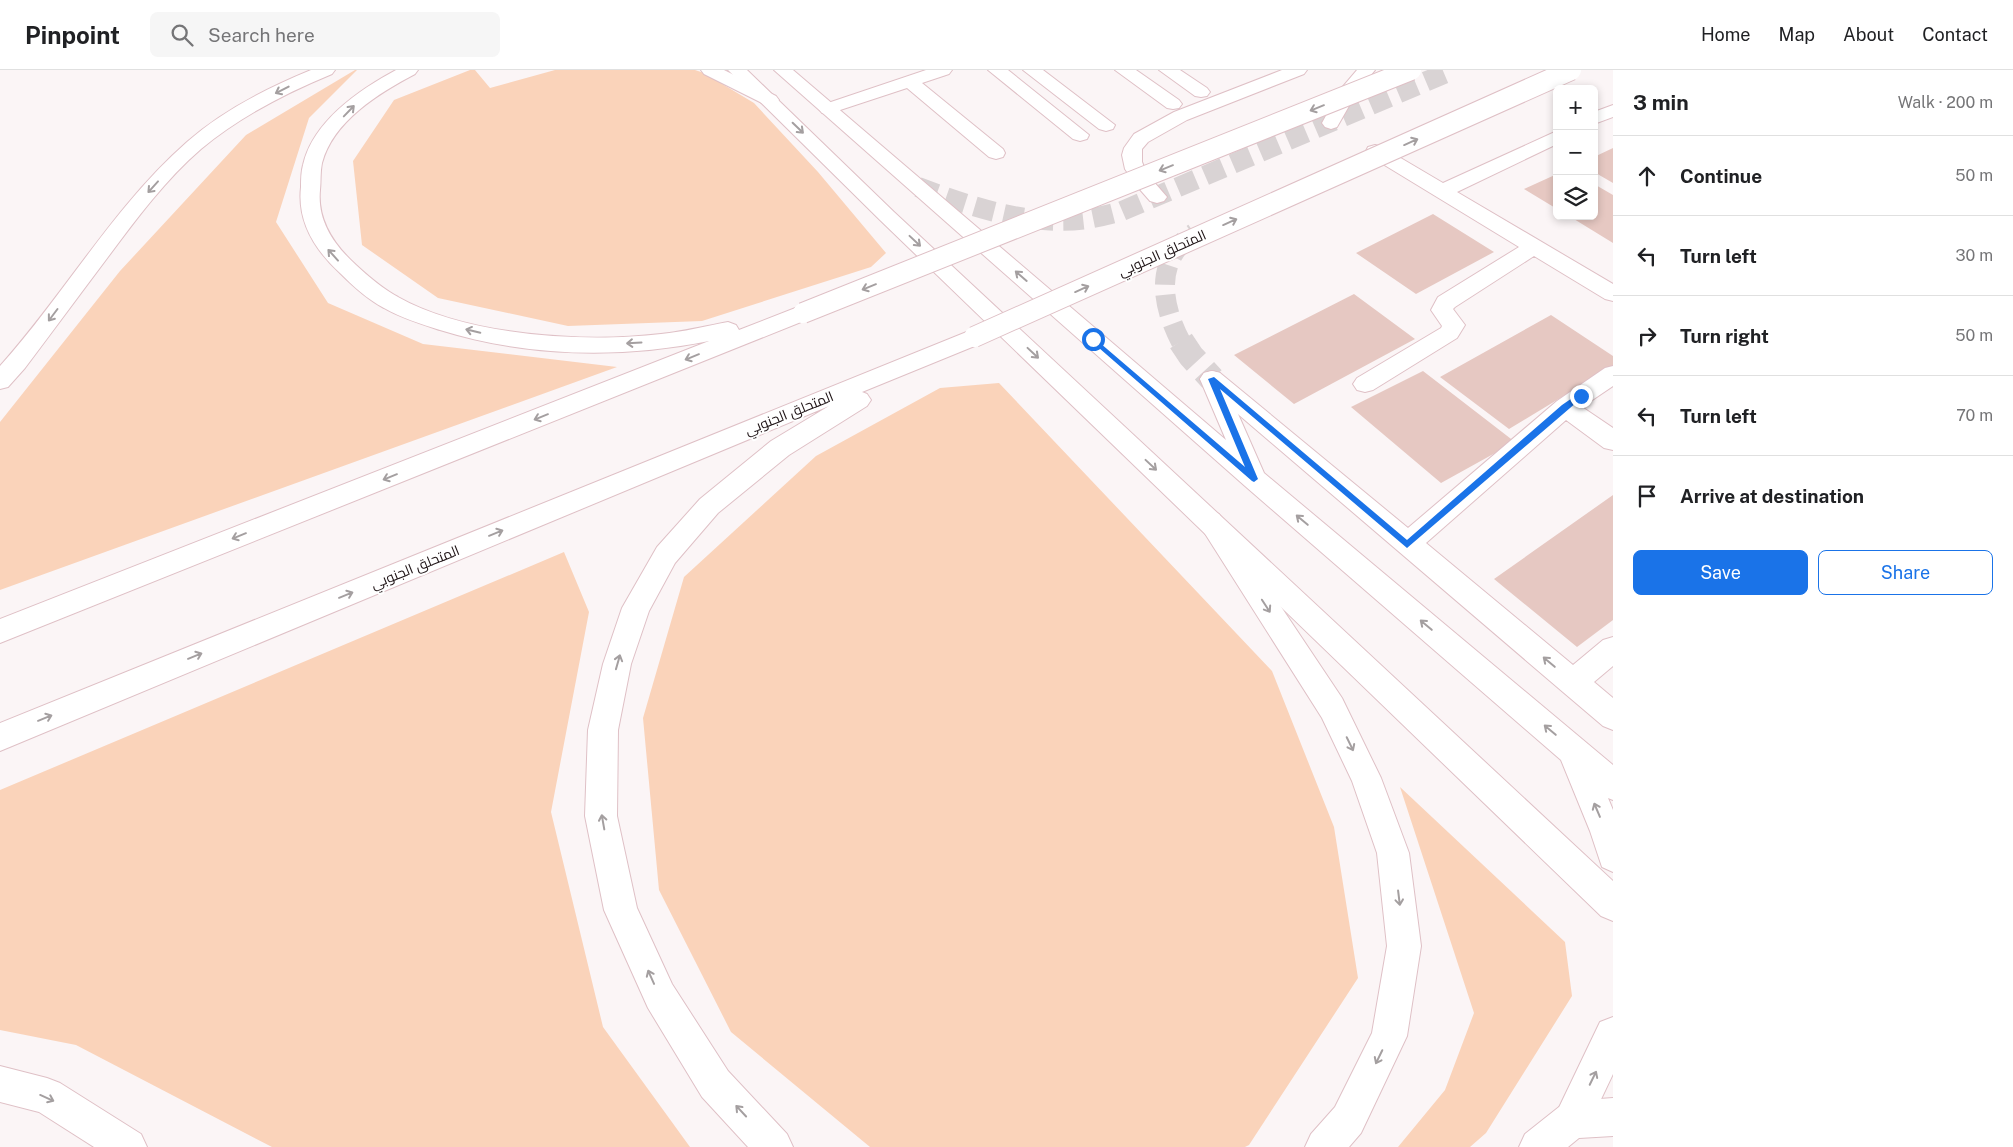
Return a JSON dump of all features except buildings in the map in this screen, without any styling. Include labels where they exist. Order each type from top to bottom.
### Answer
[{"type":"main road","points":[[0,381],[17,362],[118,228],[154,185],[195,146],[248,107],[309,76],[326,70]]},
{"type":"main road","points":[[409,70],[390,80],[357,103],[330,131],[314,162],[309,192],[313,224],[330,254],[360,280],[396,306],[444,324],[500,337],[601,345],[661,342],[803,313]]},
{"type":"main road","points":[[710,70],[770,100]]},
{"type":"main road","points":[[738,70],[888,216],[1613,904]]},
{"type":"main road","points":[[783,70],[1254,479],[1613,785]]},
{"type":"main road","points":[[828,109],[943,70]]},
{"type":"main road","points":[[997,70],[1080,135]]},
{"type":"main road","points":[[1032,70],[1106,125]]},
{"type":"main road","points":[[1124,70],[1173,104]]},
{"type":"main road","points":[[1168,70],[1201,92]]},
{"type":"main road","points":[[1331,122],[1349,90],[1366,70]]},
{"type":"main road","points":[[0,631],[1411,70]]},
{"type":"main road","name":"المتحلق الجنوبي","points":[[0,737],[974,337],[1571,70]]},
{"type":"main road","points":[[1157,197],[1136,170],[1132,159],[1132,148],[1139,138],[1170,120],[1291,71]]},
{"type":"main road","points":[[909,81],[996,153]]},
{"type":"main road","points":[[1443,191],[1553,139]]},
{"type":"main road","points":[[1375,151],[1613,294]]},
{"type":"main road","points":[[1365,384],[1449,333],[1454,325],[1442,310],[1446,302],[1534,246]]},
{"type":"main road","points":[[774,1147],[715,1084],[660,996],[621,910],[601,816],[604,730],[617,664],[636,608],[666,555],[709,506],[780,448],[807,430],[974,337]]},
{"type":"main road","points":[[1407,544],[1565,407],[1613,374]]},
{"type":"main road","points":[[1254,479],[1212,379],[1613,716]]},
{"type":"main road","points":[[1565,407],[1613,441]]},
{"type":"main road","points":[[1210,521],[1332,708],[1366,778],[1393,853],[1404,946],[1389,1036],[1348,1120],[1324,1147]]},
{"type":"main road","points":[[1573,683],[1613,649]]},
{"type":"main road","points":[[1571,748],[1606,831],[1613,856]]},
{"type":"main road","points":[[1538,1147],[1572,1120],[1613,1036]]},
{"type":"main road","points":[[0,1084],[47,1096],[128,1147]]},
{"type":"main road","points":[[1572,1120],[1613,1117]]},
{"type":"shaded area","points":[[357,70],[309,118],[276,222],[328,303],[423,344],[617,367],[0,590],[0,422],[120,271],[246,135]]},
{"type":"shaded area","points":[[470,70],[475,70],[490,88],[555,70],[695,70],[704,73],[754,103],[818,172],[886,253],[871,267],[702,321],[568,326],[438,298],[362,245],[353,161],[394,100]]},
{"type":"shaded area","points":[[999,383],[1272,671],[1334,827],[1358,978],[1249,1145],[1245,1147],[870,1147],[731,1032],[659,890],[643,718],[684,577],[816,456],[940,388]]},
{"type":"shaded area","points":[[564,552],[589,612],[551,812],[603,1027],[690,1147],[272,1147],[76,1045],[0,1030],[0,790]]},
{"type":"shaded area","points":[[1400,787],[1565,942],[1572,996],[1486,1133],[1470,1147],[1398,1147],[1445,1090],[1474,1013]]},
{"type":"tunnel","points":[[918,187],[959,202],[1023,218],[1066,221],[1088,219],[1122,211],[1453,70]]},
{"type":"tunnel","points":[[1181,342],[1169,313],[1165,283],[1167,269],[1172,256],[1181,244],[1194,233]]},
{"type":"tunnel","points":[[1181,341],[1191,356],[1212,379]]},
{"type":"route","points":[[1093,339],[1254,479],[1212,379],[1407,544],[1565,407],[1581,396]]}]
